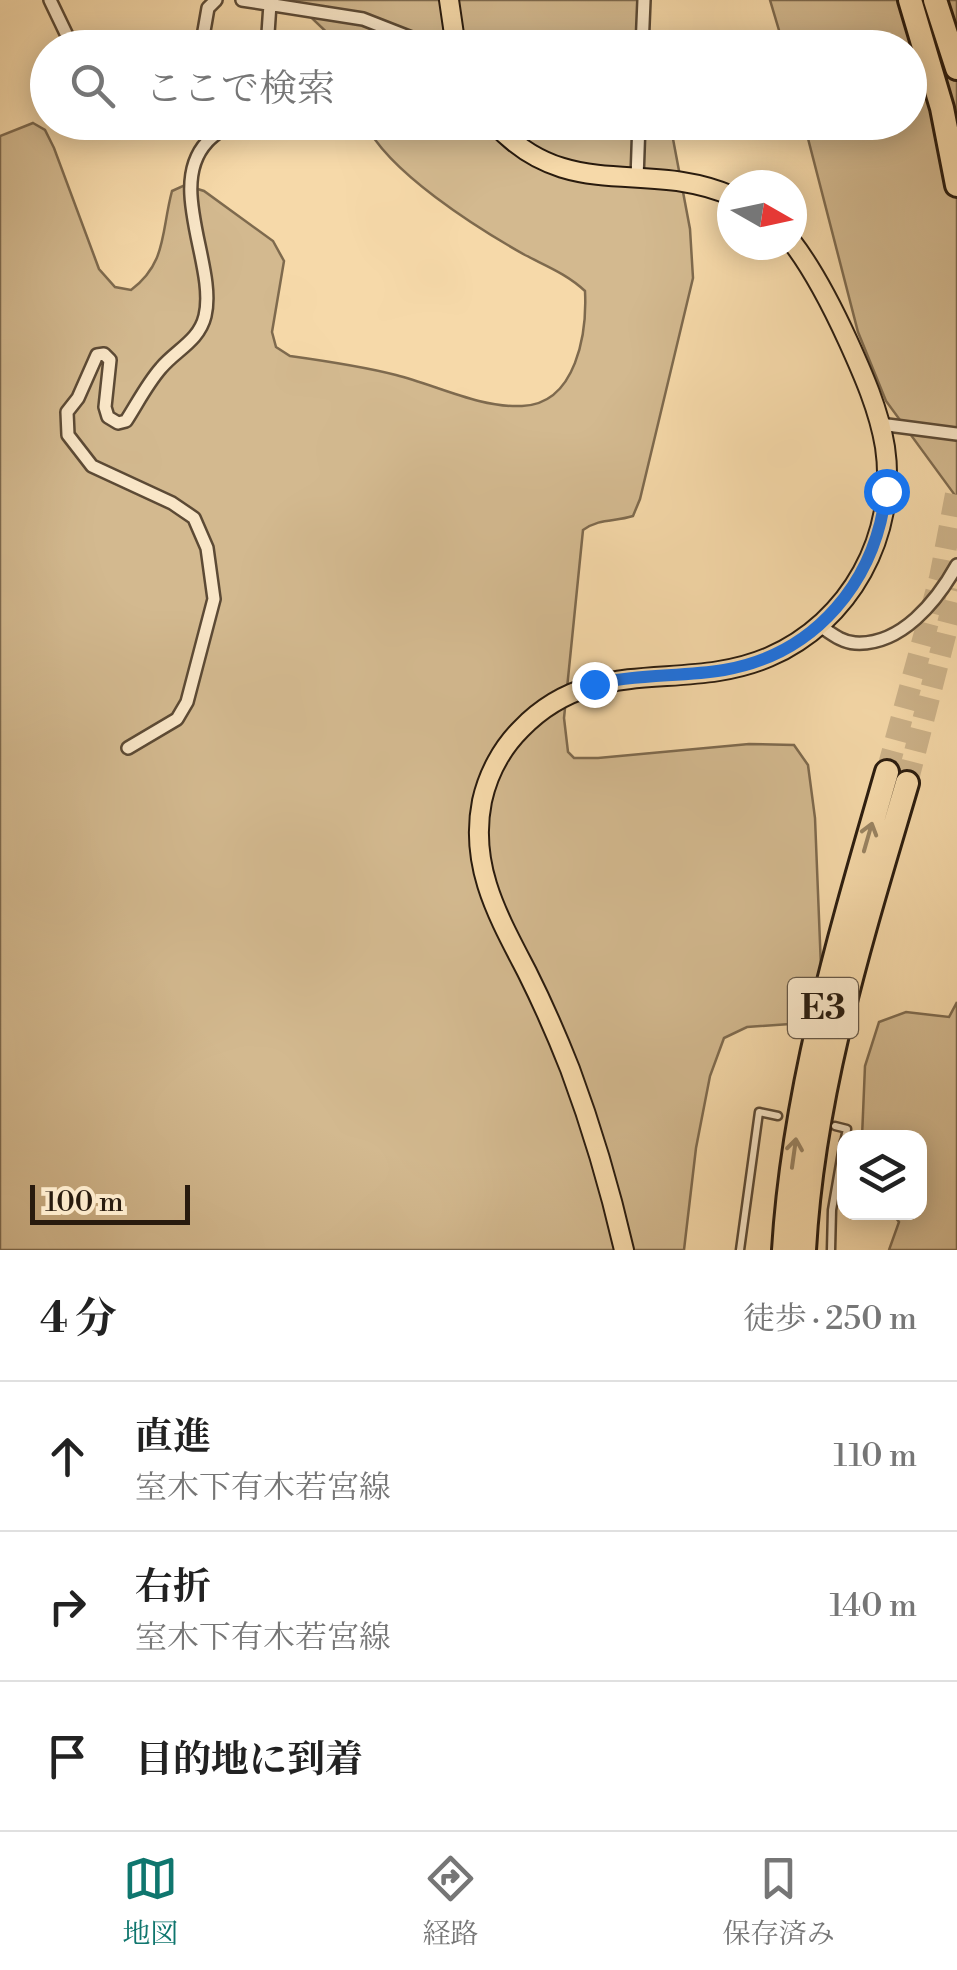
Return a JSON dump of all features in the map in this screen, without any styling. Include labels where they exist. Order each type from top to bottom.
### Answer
[{"type":"highway","points":[[910,0],[919,30]]},
{"type":"highway","points":[[935,0],[957,68]]},
{"type":"highway","points":[[927,57],[942,108],[957,186]]},
{"type":"highway","name":"E3","points":[[784,1250],[794,1152],[807,1078],[848,910],[896,777],[838,1028],[814,1154],[804,1250]]},
{"type":"main road","points":[[449,0],[453,30]]},
{"type":"main road","points":[[511,140],[552,166],[592,176],[696,184],[717,191]]},
{"type":"main road","points":[[624,1250],[610,1191],[570,1070],[485,885],[478,843],[483,798],[490,775],[513,737],[541,710],[576,690],[613,680],[747,664],[787,649],[820,626],[856,585],[881,526],[887,467],[880,424],[839,321],[805,260]]},
{"type":"street","points":[[50,0],[64,30]]},
{"type":"street","points":[[204,30],[208,8],[216,0]]},
{"type":"street","points":[[242,0],[363,18],[393,30]]},
{"type":"street","points":[[643,30],[644,0]]},
{"type":"street","points":[[268,30],[270,4]]},
{"type":"street","points":[[128,748],[177,720],[187,702],[214,599],[208,548],[194,518],[172,503],[92,466],[68,435],[65,424],[67,412],[98,355],[104,354],[110,360],[105,407],[108,417],[118,423],[126,421],[160,369],[196,337],[204,321],[209,293],[191,216],[195,160],[210,140]]},
{"type":"street","points":[[637,179],[638,140]]},
{"type":"street","points":[[880,424],[957,434]]},
{"type":"street","points":[[820,626],[852,643],[891,635],[939,595],[957,566]]},
{"type":"lane","points":[[740,1250],[759,1112],[778,1116]]},
{"type":"lane","points":[[835,1126],[847,1130]]},
{"type":"lane","points":[[831,1250],[837,1183]]},
{"type":"shaded area","points":[[293,0],[639,0],[647,30],[324,30]]},
{"type":"shaded area","points":[[770,0],[957,0],[957,498],[886,401],[858,332],[808,140],[927,140],[927,30],[779,30]]},
{"type":"shaded area","points":[[30,124],[30,140],[50,140],[99,269],[115,287],[131,290],[151,269],[161,246],[172,191],[185,185],[204,191],[273,241],[284,261],[272,332],[276,347],[290,356],[383,372],[506,406],[541,402],[567,380],[584,326],[585,291],[436,197],[376,140],[673,140],[690,229],[693,278],[633,516],[583,530],[564,718],[568,752],[574,758],[598,758],[749,744],[794,745],[808,765],[815,818],[822,993],[818,1017],[804,1023],[747,1027],[724,1038],[710,1076],[696,1148],[684,1250],[0,1250],[0,136]]},
{"type":"shaded area","points":[[957,1002],[957,1250],[889,1250],[897,1220],[927,1220],[927,1130],[862,1130],[865,1066],[879,1022],[906,1012],[949,1017]]},
{"type":"tunnel","points":[[887,772],[940,578],[957,489]]},
{"type":"tunnel","points":[[907,783],[957,589]]},
{"type":"route","points":[[594,684],[726,669],[787,649],[820,626],[856,585],[875,545],[886,491]]}]
